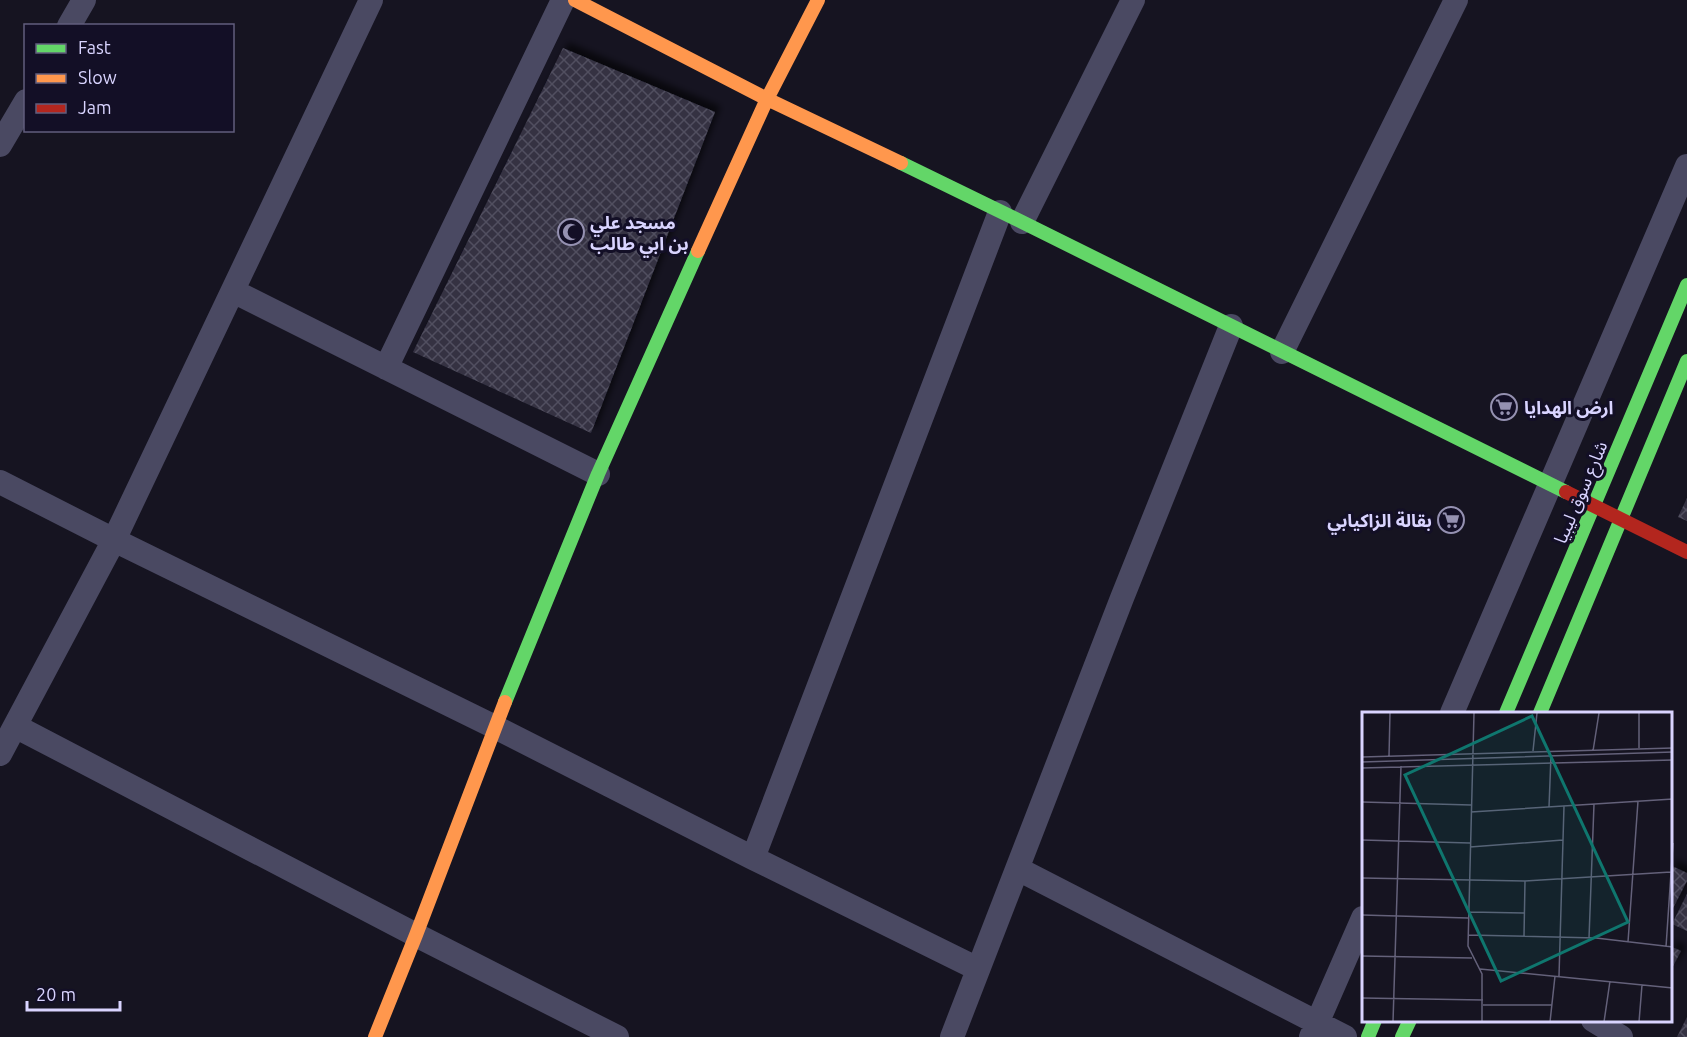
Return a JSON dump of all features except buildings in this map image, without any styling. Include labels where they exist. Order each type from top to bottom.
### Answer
[{"type":"street","points":[[70,24],[84,0]]},
{"type":"street","points":[[0,754],[114,540],[371,0]]},
{"type":"street","points":[[386,368],[564,0]]},
{"type":"street","points":[[575,0],[767,99],[1022,222],[1687,552]]},
{"type":"street","points":[[375,1037],[495,727],[598,474],[767,99],[818,0]]},
{"type":"street","points":[[1022,222],[1132,0]]},
{"type":"street","points":[[1282,352],[1456,0]]},
{"type":"street","points":[[0,145],[24,104]]},
{"type":"street","points":[[1452,712],[1687,166]]},
{"type":"street","points":[[753,858],[1000,212]]},
{"type":"street","name":"شارع سوق ليبيا","points":[[1506,712],[1687,285]]},
{"type":"street","points":[[233,291],[598,474]]},
{"type":"street","points":[[952,1037],[1122,598],[1231,326]]},
{"type":"street","points":[[1540,712],[1687,361]]},
{"type":"street","points":[[0,482],[978,969]]},
{"type":"street","points":[[15,726],[617,1037]]},
{"type":"street","points":[[1018,869],[1314,1030],[1345,1037]]},
{"type":"street","points":[[1314,1030],[1362,920]]},
{"type":"street","points":[[1368,1037],[1374,1022]]},
{"type":"street","points":[[1402,1037],[1409,1022]]},
{"type":"street","points":[[1596,1022],[1621,1037]]},
{"type":"traffic: fast","points":[[901,163],[1566,492]]},
{"type":"traffic: fast","points":[[505,702],[598,474],[698,251]]},
{"type":"traffic: fast","points":[[1506,712],[1687,285]]},
{"type":"traffic: fast","points":[[1540,712],[1687,361]]},
{"type":"traffic: fast","points":[[1368,1037],[1374,1022]]},
{"type":"traffic: fast","points":[[1402,1037],[1409,1022]]},
{"type":"traffic: slow","points":[[575,0],[767,99],[901,163]]},
{"type":"traffic: slow","points":[[698,251],[767,99],[818,0]]},
{"type":"traffic: slow","points":[[375,1037],[505,702]]},
{"type":"traffic: jam","points":[[1566,492],[1687,552]]},
{"type":"place","name":"مسجد علي بن ابي طالب","points":[[571,232]]},
{"type":"place","name":"ارض الهدايا","points":[[1504,407]]},
{"type":"place","name":"بقالة الزاكيابي","points":[[1451,520]]}]
